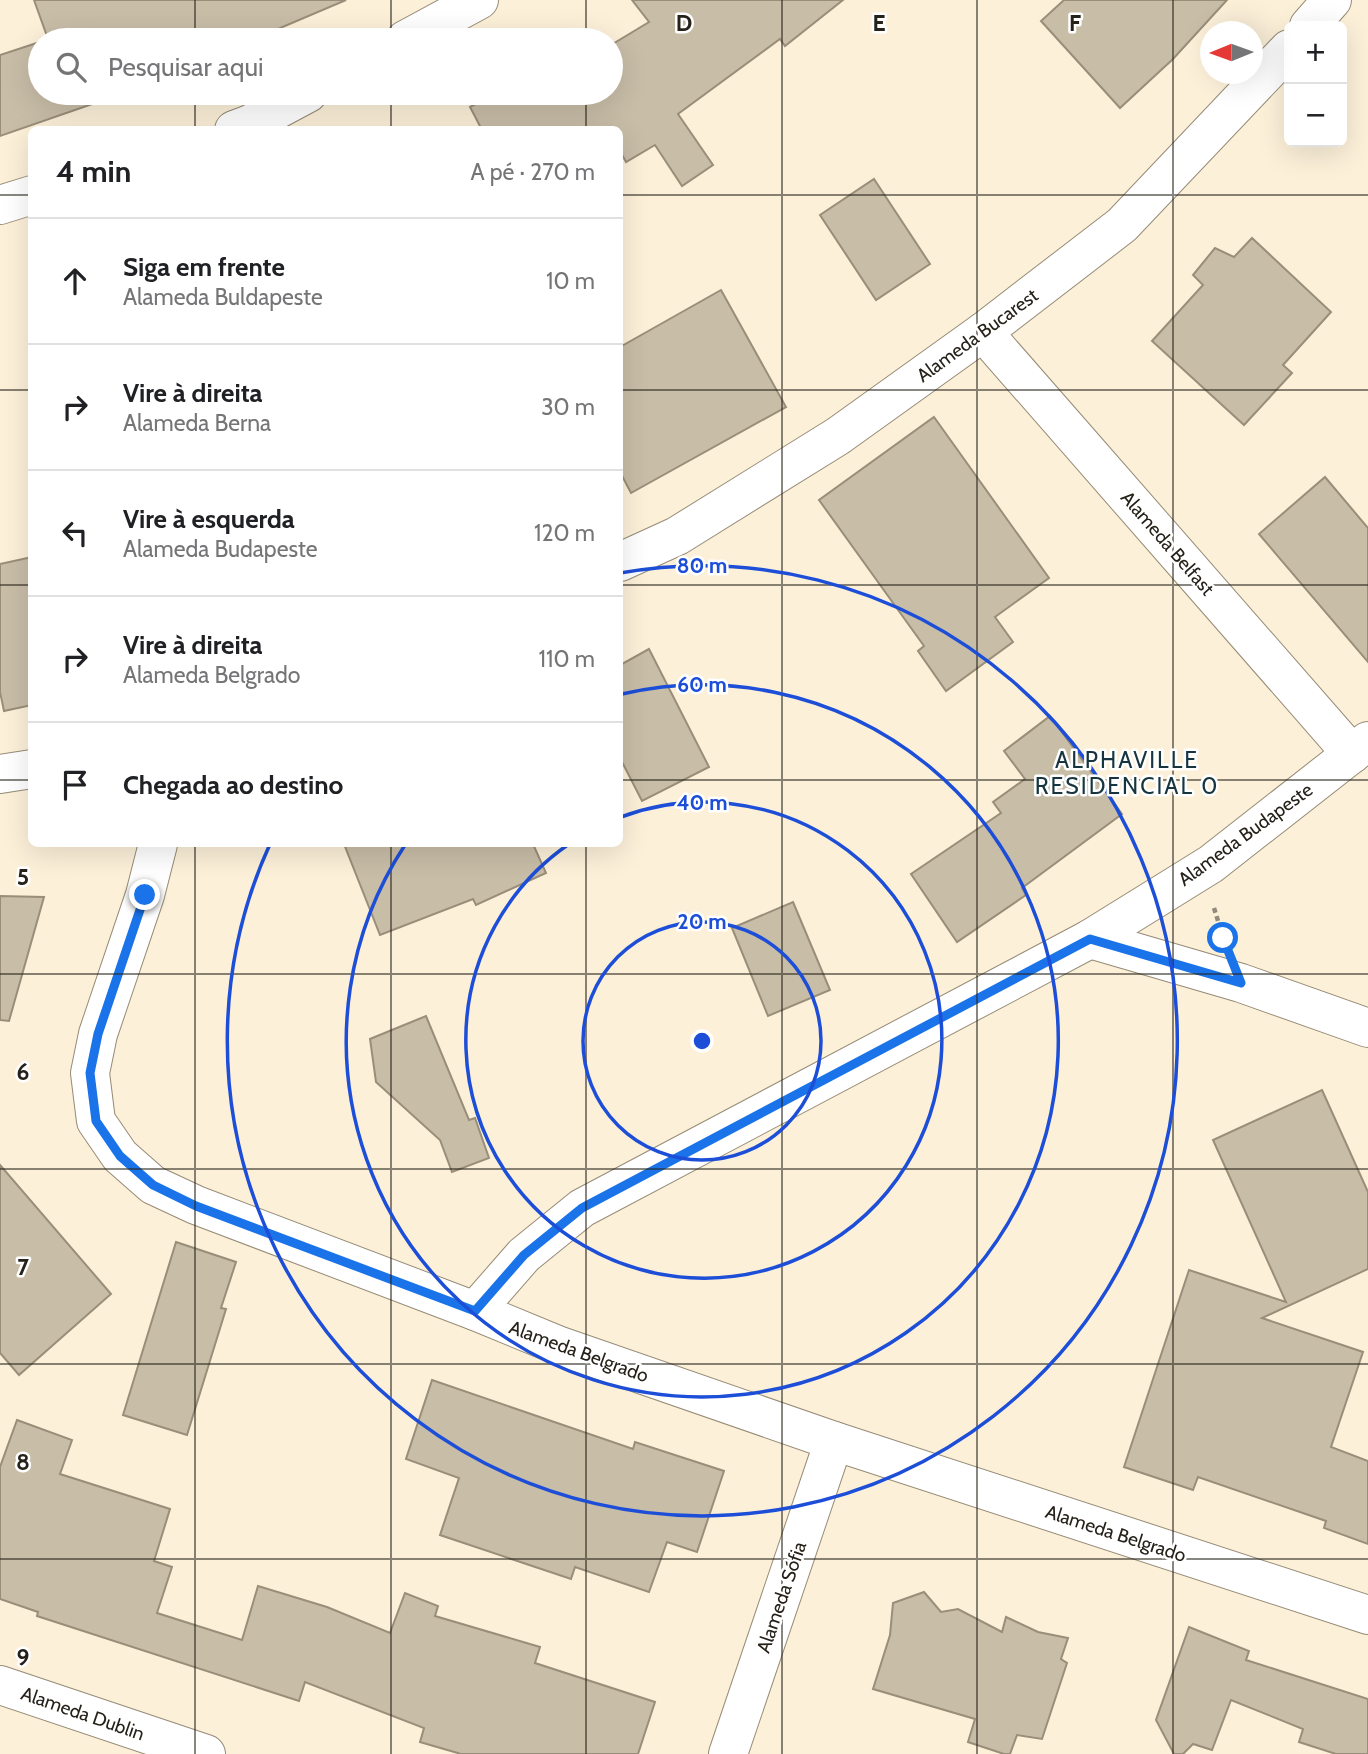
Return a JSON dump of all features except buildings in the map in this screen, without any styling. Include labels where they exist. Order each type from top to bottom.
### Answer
[{"type":"street","points":[[427,28],[479,0]]},
{"type":"street","points":[[1313,21],[1332,0]]},
{"type":"street","name":"Alameda Bucarest","points":[[623,561],[677,536],[838,436],[983,332],[1122,225],[1284,54]]},
{"type":"street","points":[[245,126],[286,105]]},
{"type":"street","points":[[0,205],[28,196]]},
{"type":"street","name":"Alameda Belfast","points":[[983,332],[1360,747]]},
{"type":"street","name":"Alameda Budapeste","points":[[475,1311],[524,1255],[582,1208],[1090,939],[1211,864],[1360,747]]},
{"type":"street","points":[[0,774],[28,770]]},
{"type":"street","name":"Alameda Belgrado","points":[[157,847],[145,895],[98,1034],[90,1073],[96,1121],[120,1156],[153,1185],[196,1206],[475,1311],[560,1346],[834,1441],[1368,1615]]},
{"type":"street","points":[[1090,939],[1241,983],[1368,1028]]},
{"type":"street","name":"Alameda Sófia","points":[[728,1754],[834,1441]]},
{"type":"street","name":"Alameda Dublin","points":[[0,1685],[206,1754]]},
{"type":"path","points":[[1211,864],[1215,913],[1241,983]]},
{"type":"district","name":"ALPHAVILLE RESIDENCIAL 0","points":[[1127,773]]},
{"type":"route","points":[[145,895],[98,1034],[90,1073],[96,1121],[120,1156],[153,1185],[196,1206],[475,1311],[524,1255],[582,1208],[1090,939],[1241,983],[1223,938]]}]
